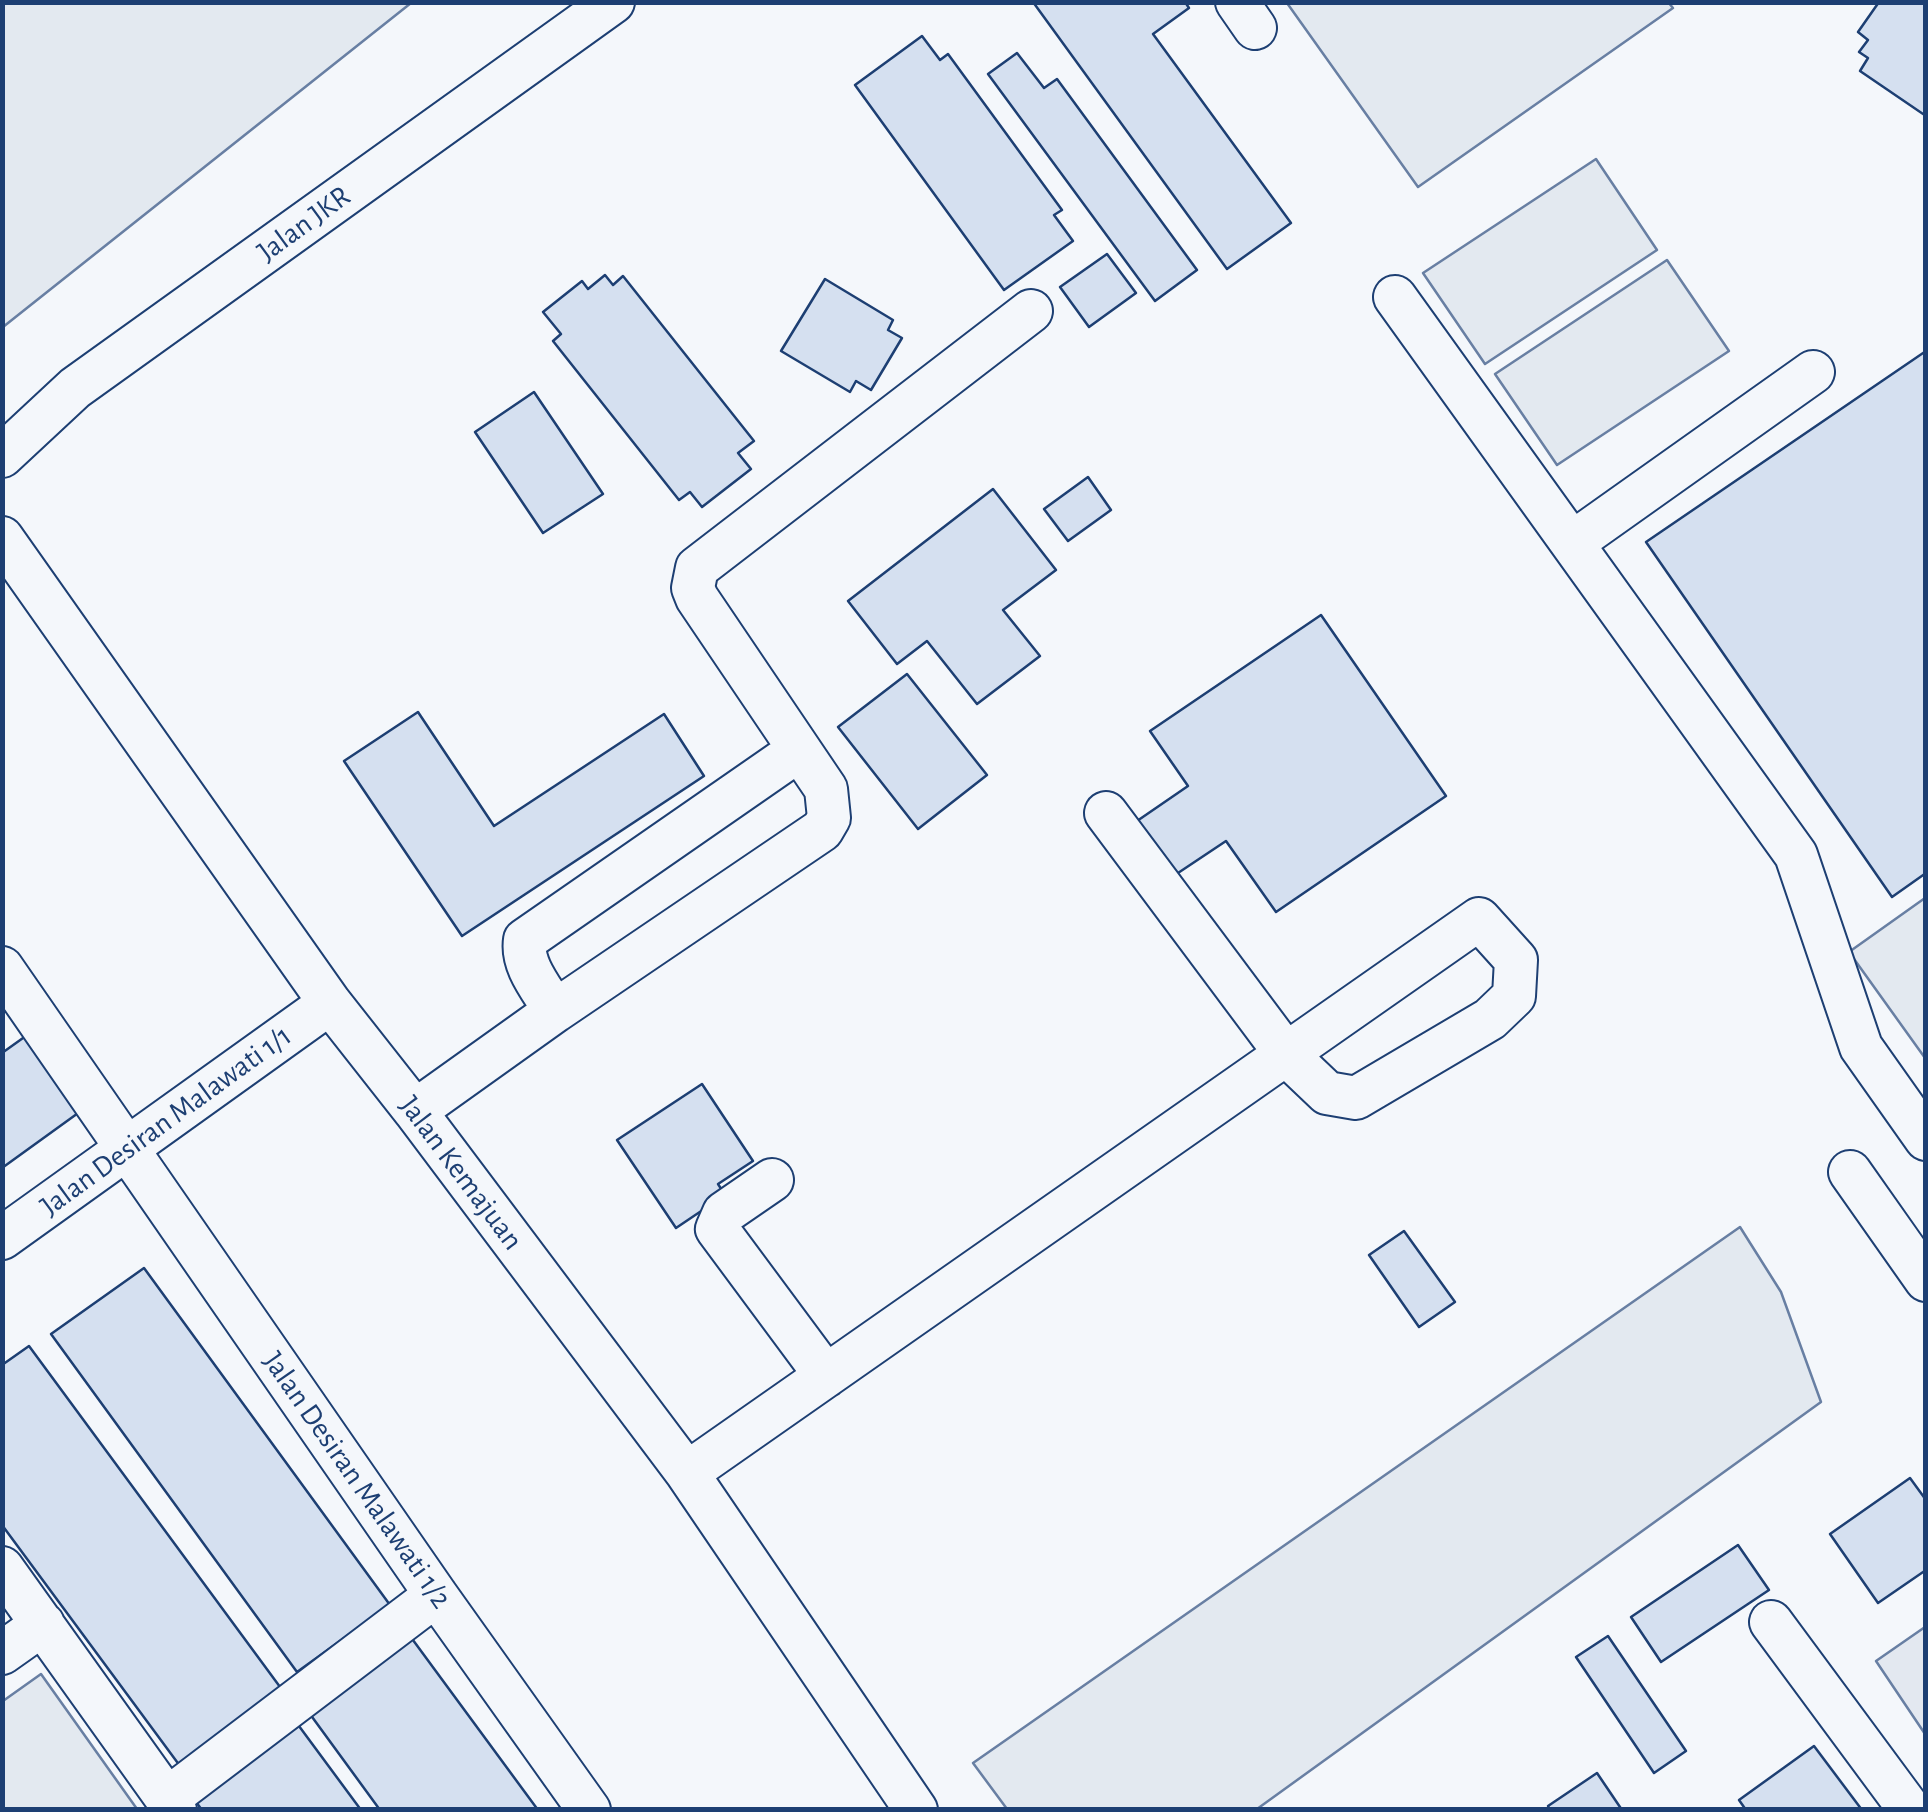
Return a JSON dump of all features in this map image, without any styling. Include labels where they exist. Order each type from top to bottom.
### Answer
[{"type":"street","name":"Jalan JKR","points":[[2,456],[75,388],[614,2]]},
{"type":"street","points":[[1395,298],[1796,855],[1861,1046],[1926,1139]]},
{"type":"street","points":[[415,1112],[555,1011],[822,830],[829,818],[826,789],[697,598],[693,588],[697,568],[1031,310]]},
{"type":"street","points":[[1572,543],[1813,372]]},
{"type":"street","name":"Jalan Kemajuan","points":[[2,538],[330,1003],[687,1473],[916,1810]]},
{"type":"street","points":[[555,1011],[526,963],[525,940],[799,750]]},
{"type":"street","points":[[687,1473],[1286,1054],[1480,919],[1516,960],[1514,996],[1490,1019],[1356,1098],[1326,1093],[1286,1054],[1106,813]]},
{"type":"street","name":"Jalan Desiran Malawati 1/2","points":[[2,968],[589,1810]]},
{"type":"street","name":"Jalan Desiran Malawati 1/1","points":[[2,1238],[330,1003]]},
{"type":"street","points":[[1850,1172],[1926,1280]]},
{"type":"street","points":[[772,1180],[724,1212],[716,1229],[826,1376]]},
{"type":"street","points":[[2,1568],[171,1804],[436,1595]]},
{"type":"street","points":[[1771,1622],[1910,1810]]},
{"type":"street","points":[[2,1653],[43,1624]]},
{"type":"shaded area","points":[[3,2],[411,2],[411,3],[3,327]]},
{"type":"shaded area","points":[[1668,2],[1673,8],[1418,187],[1287,3]]},
{"type":"shaded area","points":[[1596,159],[1657,250],[1485,364],[1423,273]]},
{"type":"shaded area","points":[[1667,260],[1729,351],[1557,465],[1495,374]]},
{"type":"shaded area","points":[[1925,898],[1925,1058],[1849,952]]},
{"type":"shaded area","points":[[1740,1227],[1781,1292],[1821,1402],[1257,1809],[1007,1809],[973,1763]]},
{"type":"shaded area","points":[[1925,1627],[1925,1734],[1876,1661]]},
{"type":"shaded area","points":[[41,1674],[137,1809],[3,1809],[3,1701]]},
{"type":"building","points":[[1033,2],[1185,2],[1189,8],[1153,34],[1291,223],[1227,269]]},
{"type":"building","points":[[1879,2],[1926,2],[1926,116],[1860,71],[1868,58],[1859,52],[1868,40],[1858,32]]},
{"type":"building","points":[[922,36],[940,60],[948,54],[1062,210],[1054,215],[1073,241],[1004,290],[855,85]]},
{"type":"building","points":[[1017,53],[1044,88],[1057,79],[1197,270],[1155,301],[988,74]]},
{"type":"building","points":[[1107,254],[1136,293],[1089,327],[1060,287]]},
{"type":"building","points":[[605,275],[613,285],[623,276],[754,441],[738,453],[751,469],[702,507],[690,492],[679,500],[553,341],[561,334],[543,312],[582,281],[588,289]]},
{"type":"building","points":[[825,279],[893,320],[888,330],[902,338],[871,390],[856,381],[850,392],[781,351]]},
{"type":"building","points":[[1926,351],[1926,873],[1892,897],[1646,542]]},
{"type":"building","points":[[534,392],[603,494],[543,533],[475,432]]},
{"type":"building","points":[[1088,477],[1111,510],[1068,541],[1044,509]]},
{"type":"building","points":[[993,489],[1056,570],[1003,610],[1040,656],[977,704],[927,641],[897,664],[848,601]]},
{"type":"building","points":[[1321,615],[1446,796],[1276,912],[1226,841],[1175,875],[1137,821],[1188,786],[1150,731]]},
{"type":"building","points":[[907,674],[987,775],[918,829],[838,727]]},
{"type":"building","points":[[418,712],[494,826],[664,714],[704,776],[462,936],[344,761]]},
{"type":"building","points":[[37,1028],[92,1103],[2,1168],[2,1053]]},
{"type":"building","points":[[702,1084],[753,1161],[718,1184],[725,1195],[676,1228],[617,1140]]},
{"type":"building","points":[[1404,1231],[1455,1302],[1419,1327],[1369,1255]]},
{"type":"building","points":[[144,1268],[390,1605],[297,1672],[51,1334]]},
{"type":"building","points":[[29,1346],[283,1691],[180,1766],[2,1525],[2,1365]]},
{"type":"building","points":[[1910,1478],[1926,1500],[1926,1570],[1878,1603],[1830,1534]]},
{"type":"building","points":[[1738,1545],[1769,1590],[1661,1662],[1631,1617]]},
{"type":"building","points":[[410,1636],[538,1810],[380,1810],[307,1710]]},
{"type":"building","points":[[1608,1636],[1686,1751],[1654,1773],[1576,1657]]},
{"type":"building","points":[[296,1722],[361,1810],[202,1810],[193,1798]]},
{"type":"building","points":[[1814,1746],[1862,1810],[1746,1810],[1739,1800]]},
{"type":"building","points":[[1597,1773],[1622,1810],[1550,1810],[1548,1806]]}]
